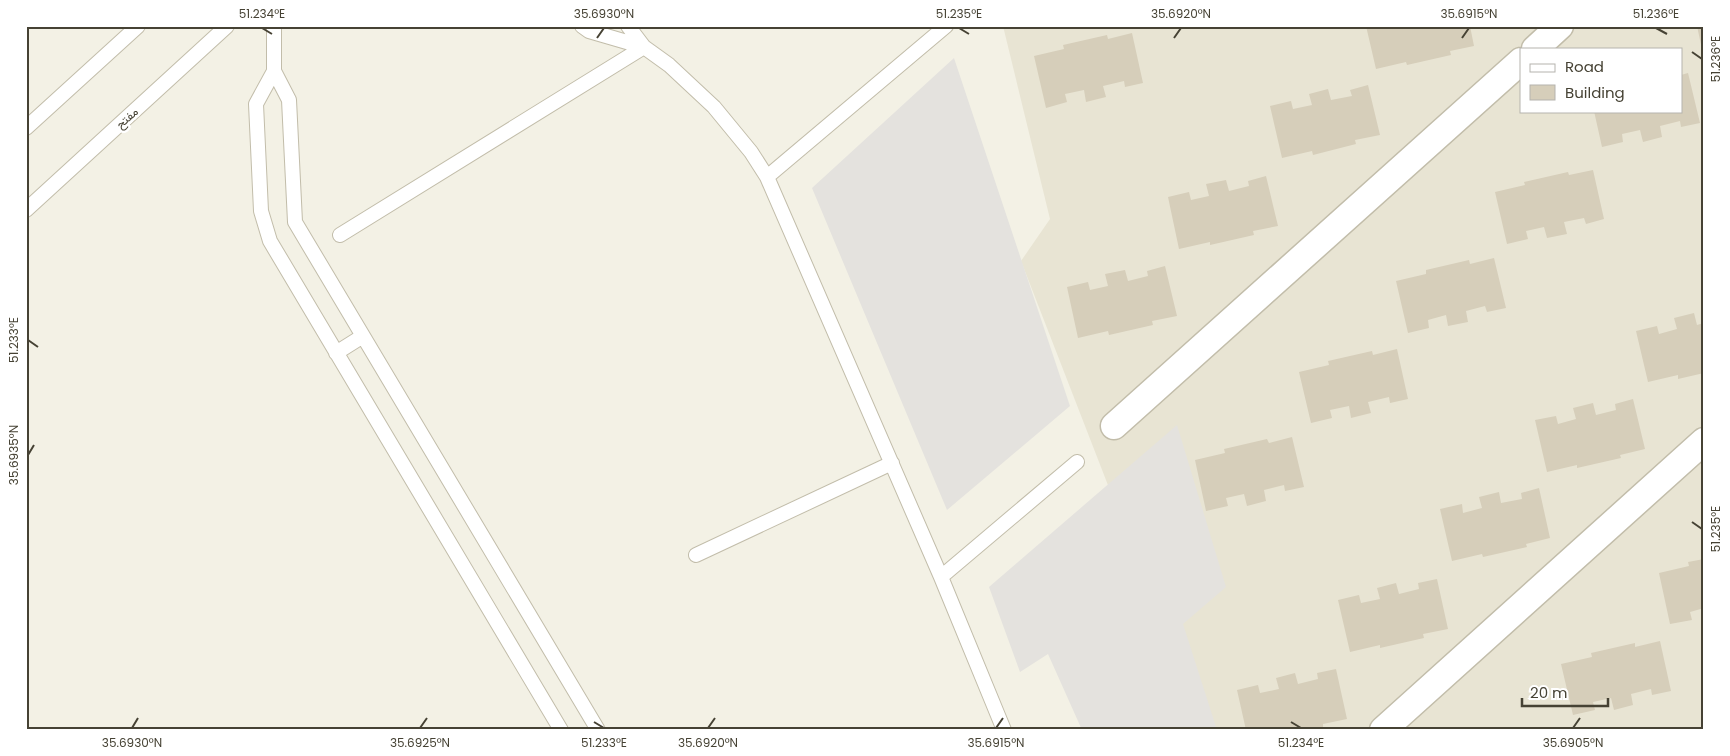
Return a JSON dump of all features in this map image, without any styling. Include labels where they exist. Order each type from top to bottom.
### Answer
[{"type":"street","points":[[1536,48],[1560,26]]},
{"type":"street","points":[[1114,426],[1520,62]]},
{"type":"street","points":[[1383,730],[1704,441]]},
{"type":"lane","points":[[26,128],[138,26]]},
{"type":"lane","name":"مفتح","points":[[26,210],[227,26]]},
{"type":"lane","points":[[274,26],[274,71],[289,100],[295,222],[598,730]]},
{"type":"lane","points":[[582,26],[589,31],[644,47]]},
{"type":"lane","points":[[628,26],[644,47],[669,65],[714,107],[751,152],[767,177],[942,577],[1004,730]]},
{"type":"lane","points":[[767,177],[946,26]]},
{"type":"lane","points":[[340,235],[644,47]]},
{"type":"lane","points":[[274,71],[256,104],[261,211],[270,241],[561,730]]},
{"type":"lane","points":[[336,353],[363,336]]},
{"type":"lane","points":[[942,577],[1077,462]]},
{"type":"lane","points":[[696,554],[892,463]]},
{"type":"shaded area","points":[[1003,26],[1704,26],[1704,730],[1203,730],[1021,261],[1050,219]]},
{"type":"shaded area","points":[[954,58],[1070,406],[947,510],[812,188]]},
{"type":"shaded area","points":[[1177,425],[1226,587],[1183,624],[1217,730],[1082,730],[1048,654],[1020,672],[989,587]]},
{"type":"building","points":[[1366,26],[1470,26],[1474,46],[1450,51],[1451,55],[1407,65],[1406,62],[1376,69]]},
{"type":"building","points":[[1697,26],[1704,26],[1704,54],[1703,54]]},
{"type":"building","points":[[1132,33],[1143,83],[1125,87],[1124,81],[1103,86],[1106,97],[1086,102],[1084,90],[1065,94],[1067,102],[1046,108],[1034,56],[1064,49],[1063,45],[1107,35],[1108,39]]},
{"type":"building","points":[[1688,73],[1700,123],[1681,127],[1680,121],[1660,126],[1662,137],[1643,142],[1640,130],[1622,134],[1623,142],[1602,147],[1594,112],[1682,112],[1682,75]]},
{"type":"building","points":[[1368,85],[1380,135],[1355,140],[1356,144],[1313,155],[1312,151],[1282,158],[1270,106],[1291,101],[1293,109],[1312,105],[1309,94],[1328,89],[1331,100],[1352,96],[1350,90]]},
{"type":"building","points":[[1593,170],[1604,219],[1586,224],[1584,218],[1564,222],[1567,234],[1547,238],[1544,227],[1526,231],[1528,239],[1507,244],[1495,192],[1525,185],[1524,182],[1568,172],[1569,175]]},
{"type":"building","points":[[1266,176],[1278,226],[1253,231],[1254,235],[1210,245],[1210,242],[1179,249],[1168,197],[1189,192],[1191,200],[1209,196],[1206,184],[1226,180],[1229,191],[1249,186],[1248,181]]},
{"type":"building","points":[[1494,258],[1506,308],[1487,312],[1485,306],[1466,311],[1468,322],[1448,326],[1446,315],[1428,320],[1429,328],[1408,333],[1396,281],[1426,274],[1426,270],[1469,260],[1470,264]]},
{"type":"building","points":[[1165,266],[1177,316],[1152,321],[1153,325],[1109,335],[1108,331],[1078,338],[1067,287],[1088,282],[1090,290],[1108,286],[1105,274],[1125,270],[1128,281],[1148,276],[1147,271]]},
{"type":"building","points":[[1694,313],[1697,325],[1704,323],[1704,373],[1678,379],[1678,375],[1648,382],[1636,331],[1657,326],[1659,334],[1677,329],[1674,318]]},
{"type":"building","points":[[1397,349],[1408,399],[1390,403],[1389,397],[1368,402],[1371,413],[1351,418],[1349,406],[1330,410],[1332,418],[1311,423],[1299,372],[1329,365],[1328,361],[1372,351],[1373,355]]},
{"type":"building","points":[[1633,399],[1645,449],[1620,455],[1621,458],[1577,468],[1577,465],[1547,472],[1535,420],[1556,416],[1558,424],[1576,419],[1573,408],[1593,403],[1596,415],[1616,410],[1615,404]]},
{"type":"building","points":[[1292,437],[1304,487],[1285,491],[1284,485],[1264,490],[1266,501],[1247,506],[1244,494],[1226,498],[1228,506],[1206,511],[1195,460],[1225,453],[1224,449],[1267,439],[1269,443]]},
{"type":"building","points":[[1539,488],[1550,538],[1526,544],[1527,547],[1483,557],[1482,554],[1452,561],[1440,509],[1462,504],[1463,513],[1482,508],[1479,497],[1499,492],[1501,503],[1522,499],[1521,493]]},
{"type":"building","points":[[1704,559],[1704,608],[1690,612],[1692,620],[1670,624],[1659,573],[1689,566],[1688,562]]},
{"type":"building","points":[[1437,579],[1448,629],[1423,634],[1424,638],[1380,648],[1380,645],[1350,652],[1338,600],[1359,595],[1361,603],[1380,599],[1377,588],[1396,583],[1399,594],[1419,589],[1418,583]]},
{"type":"building","points":[[1660,641],[1671,691],[1652,695],[1651,689],[1631,694],[1633,705],[1614,710],[1611,698],[1593,702],[1595,710],[1573,715],[1561,664],[1592,657],[1591,653],[1635,643],[1635,647]]},
{"type":"building","points":[[1336,669],[1347,719],[1323,724],[1323,728],[1315,730],[1246,730],[1237,690],[1258,685],[1260,693],[1279,689],[1276,678],[1295,673],[1298,684],[1318,679],[1317,673]]}]
